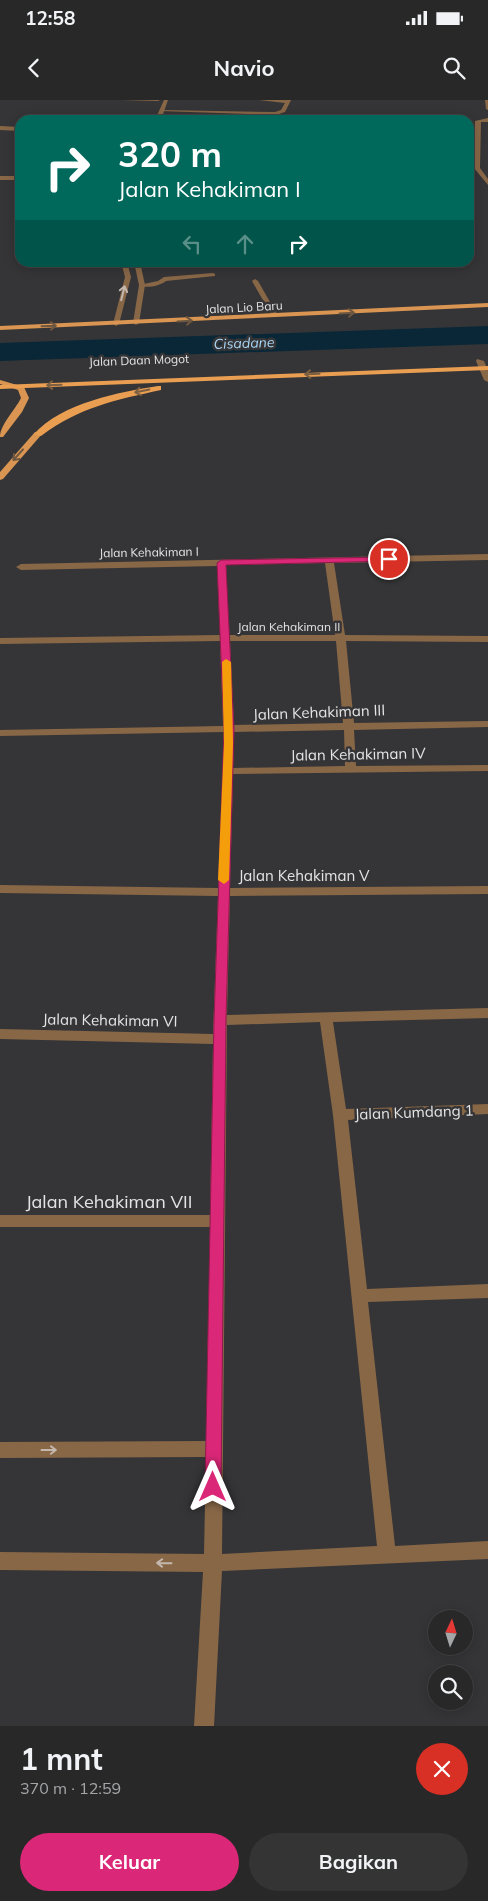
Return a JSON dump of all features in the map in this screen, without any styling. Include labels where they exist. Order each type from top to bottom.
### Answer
[{"type":"highway","name":"Jalan Daan Mogot","points":[[0,378],[485,364]]},
{"type":"highway","name":"Jalan Daan Mogot","points":[[0,387],[485,364]]},
{"type":"highway","points":[[38,434],[54,421],[84,407],[141,391],[208,378]]},
{"type":"main road","name":"Jalan Lio Baru","points":[[0,328],[488,305]]},
{"type":"main road","name":"Jalan Daan Mogot","points":[[0,382],[16,386]]},
{"type":"main road","points":[[0,435],[23,404],[24,393],[16,386]]},
{"type":"main road","points":[[0,477],[38,434]]},
{"type":"street","points":[[123,100],[158,102]]},
{"type":"street","points":[[160,115],[166,100]]},
{"type":"street","points":[[162,110],[276,114],[283,111],[288,101],[261,100]]},
{"type":"street","points":[[486,100],[488,109]]},
{"type":"street","points":[[488,120],[478,122],[476,130],[477,168],[488,183]]},
{"type":"street","points":[[0,128],[15,129]]},
{"type":"street","points":[[0,178],[15,178]]},
{"type":"street","points":[[116,324],[128,277],[125,267]]},
{"type":"street","points":[[136,323],[142,284],[138,267]]},
{"type":"street","points":[[142,284],[160,283],[164,279],[213,275]]},
{"type":"street","points":[[255,281],[276,316]]},
{"type":"street","points":[[485,364],[488,380]]},
{"type":"street","name":"Jalan Kehakiman I","points":[[21,567],[488,557]]},
{"type":"street","points":[[329,560],[341,639],[350,726],[351,769]]},
{"type":"street","points":[[204,1726],[213,1563],[220,1020],[229,730],[221,563]]},
{"type":"street","name":"Jalan Kehakiman II","points":[[0,641],[226,638],[488,639]]},
{"type":"street","name":"Jalan Kehakiman III","points":[[0,732],[229,730],[488,724]]},
{"type":"street","name":"Jalan Kehakiman IV","points":[[228,770],[488,768]]},
{"type":"street","name":"Jalan Kehakiman V","points":[[0,889],[223,892],[488,890]]},
{"type":"street","points":[[220,1020],[488,1013]]},
{"type":"street","points":[[326,1017],[340,1115],[387,1556]]},
{"type":"street","name":"Jalan Kehakiman VI","points":[[0,1034],[220,1038]]},
{"type":"street","name":"Jalan Kumdang 1","points":[[340,1115],[488,1110]]},
{"type":"street","name":"Jalan Kehakiman VII","points":[[0,1221],[217,1221]]},
{"type":"street","points":[[359,1296],[488,1291]]},
{"type":"street","points":[[0,1450],[213,1449]]},
{"type":"street","points":[[0,1561],[213,1563],[488,1550]]},
{"type":"waterway","name":"Cisadane","points":[[0,352],[488,335]]},
{"type":"slow traffic","points":[[224,880],[229,730],[226,662]]},
{"type":"route","points":[[213,1487],[220,1020],[229,730],[221,563],[389,559]]}]
